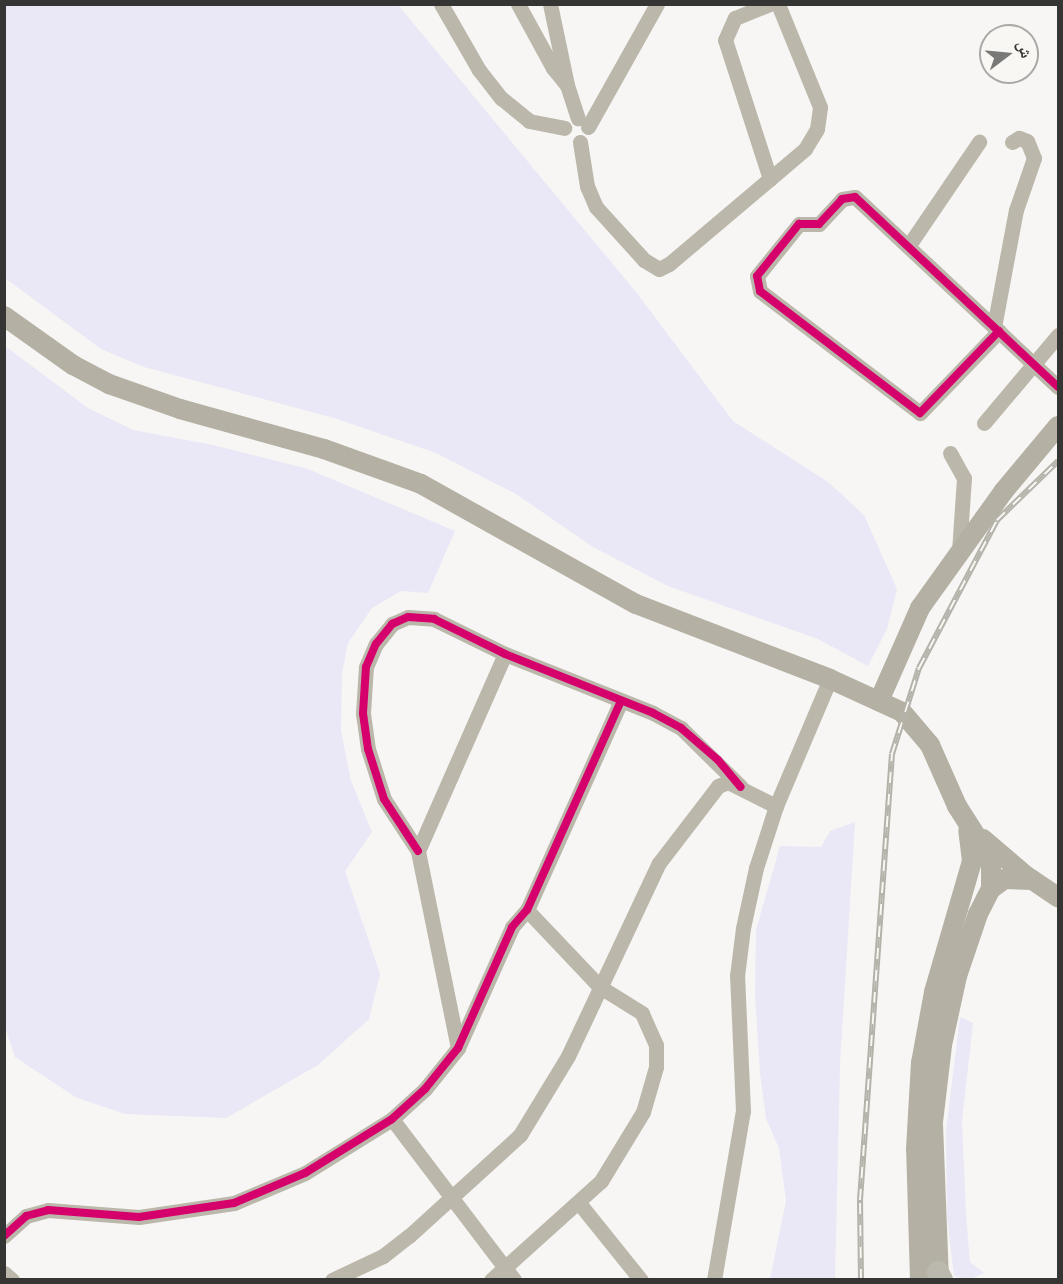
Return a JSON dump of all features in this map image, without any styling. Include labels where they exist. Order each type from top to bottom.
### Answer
[{"type":"main road","points":[[4,316],[109,384],[180,410],[324,449],[421,484],[636,604],[830,679],[902,712],[923,733],[992,866],[991,890]]},
{"type":"main road","points":[[879,700],[920,608],[1003,492],[1059,426]]},
{"type":"main road","points":[[966,819],[1016,868],[1059,897]]},
{"type":"main road","points":[[935,1278],[917,1106],[934,992],[972,861],[966,819]]},
{"type":"main road","points":[[992,866],[1016,868]]},
{"type":"main road","points":[[958,909],[992,866]]},
{"type":"main road","points":[[935,1278],[932,1150],[937,1078],[957,976],[978,914],[991,890],[1005,879],[1032,880]]},
{"type":"street","points":[[441,4],[479,70],[501,98],[529,120],[564,128]]},
{"type":"street","points":[[518,4],[553,68],[567,85]]},
{"type":"street","points":[[550,4],[567,85],[583,122],[585,138],[580,142],[568,140],[564,128]]},
{"type":"street","points":[[583,122],[657,4]]},
{"type":"street","points":[[770,4],[735,18],[726,40],[770,178]]},
{"type":"street","points":[[580,142],[587,186],[596,207],[644,260],[659,269],[805,149],[820,118],[820,107],[778,4]]},
{"type":"street","points":[[564,128],[572,119],[583,122]]},
{"type":"street","points":[[1012,142],[1019,138],[1027,141],[1034,158],[1016,210],[996,329],[920,413],[760,291],[756,283],[757,276],[799,224],[819,224],[848,196],[873,210],[996,329],[1059,387]]},
{"type":"street","points":[[909,245],[979,142]]},
{"type":"street","points":[[984,423],[1036,366],[1059,335]]},
{"type":"street","points":[[950,453],[964,478],[959,552]]},
{"type":"street","points":[[458,1048],[418,851],[384,799],[368,749],[363,687],[376,644],[392,624],[408,616],[424,617],[505,654],[681,728],[718,760],[741,788]]},
{"type":"street","points":[[418,851],[505,654]]},
{"type":"street","points":[[714,1280],[743,1111],[737,975],[743,928],[756,868],[776,806],[830,679]]},
{"type":"street","points":[[5,1234],[26,1216],[48,1210],[139,1217],[234,1203],[304,1173],[392,1119],[425,1089],[458,1048],[512,927],[527,910],[621,701]]},
{"type":"street","points":[[332,1280],[383,1256],[453,1198],[520,1135],[545,1099],[659,863],[718,786],[728,782],[756,799],[776,806]]},
{"type":"street","points":[[491,1280],[510,1274],[601,1181],[624,1145],[652,1091],[656,1067],[656,1045],[642,1013],[600,987],[527,910]]},
{"type":"street","points":[[392,1119],[510,1274]]},
{"type":"street","points":[[579,1203],[641,1280]]},
{"type":"street","points":[[4,1273],[12,1280]]},
{"type":"shaded area","points":[[5,4],[398,5],[636,292],[733,421],[828,482],[864,515],[897,589],[887,629],[868,666],[818,639],[668,586],[593,547],[516,494],[436,453],[334,418],[144,367],[101,349],[5,278]]},
{"type":"shaded area","points":[[5,346],[88,408],[133,430],[213,445],[308,469],[455,531],[428,593],[401,591],[372,608],[348,643],[342,673],[341,731],[351,781],[372,832],[345,871],[380,974],[369,1019],[318,1065],[226,1118],[125,1114],[77,1098],[15,1057],[5,1027]]},
{"type":"shaded area","points":[[855,822],[840,1064],[835,1279],[770,1279],[786,1201],[779,1148],[766,1119],[760,1073],[755,996],[756,930],[780,846],[821,847],[830,831]]},
{"type":"shaded area","points":[[960,1017],[973,1023],[962,1121],[970,1262],[984,1273],[969,1280],[954,1276],[947,1217],[946,1131]]},
{"type":"railway","points":[[861,1280],[860,1200],[892,754],[919,668],[997,520],[1058,461]]},
{"type":"cycle path","points":[[999,331],[920,413],[760,291],[757,276],[799,224],[819,224],[842,199],[855,197],[1058,387]]},
{"type":"cycle path","points":[[418,851],[384,799],[368,749],[363,713],[366,667],[376,644],[392,624],[408,617],[434,619],[505,654],[653,713],[681,728],[718,760],[741,787]]},
{"type":"cycle path","points":[[4,1236],[26,1216],[48,1210],[139,1217],[234,1203],[305,1173],[392,1119],[425,1089],[458,1048],[512,927],[527,910],[621,701]]}]
